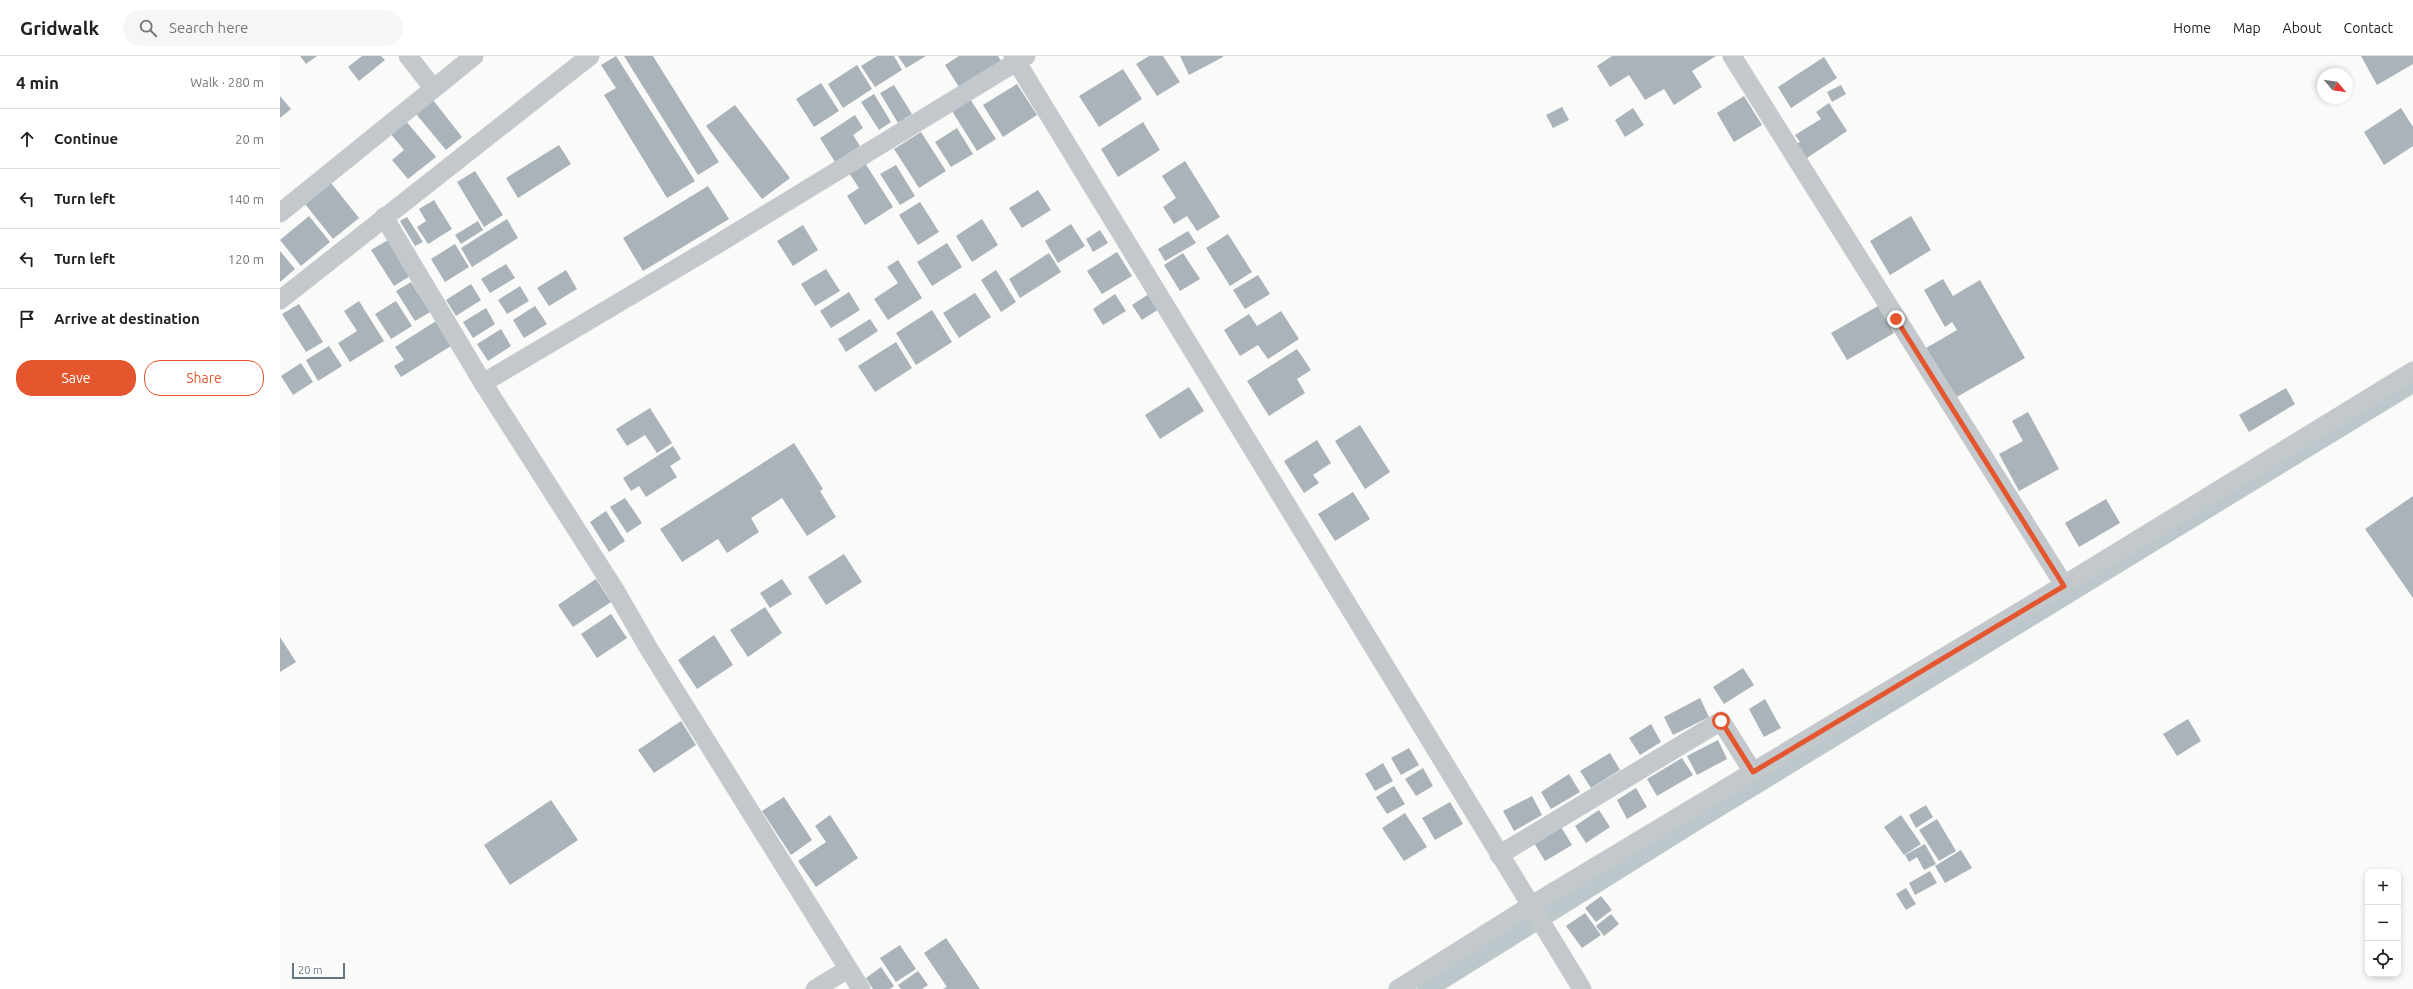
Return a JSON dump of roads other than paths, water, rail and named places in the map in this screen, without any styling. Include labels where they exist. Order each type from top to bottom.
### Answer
[{"type":"street","points":[[408,56],[434,88]]},
{"type":"street","points":[[280,213],[474,56]]},
{"type":"street","points":[[280,300],[590,56]]},
{"type":"street","points":[[1732,56],[2064,586]]},
{"type":"street","points":[[483,383],[716,245],[1018,58],[1498,855],[1582,989]]},
{"type":"street","points":[[384,217],[483,383],[616,590],[649,649],[860,989]]},
{"type":"street","points":[[1398,989],[1530,906],[2064,586],[2413,371]]},
{"type":"street","points":[[1498,855],[1721,721],[1753,772]]},
{"type":"street","points":[[816,989],[848,969]]},
{"type":"waterway","points":[[1427,989],[1706,815],[2413,383]]}]
